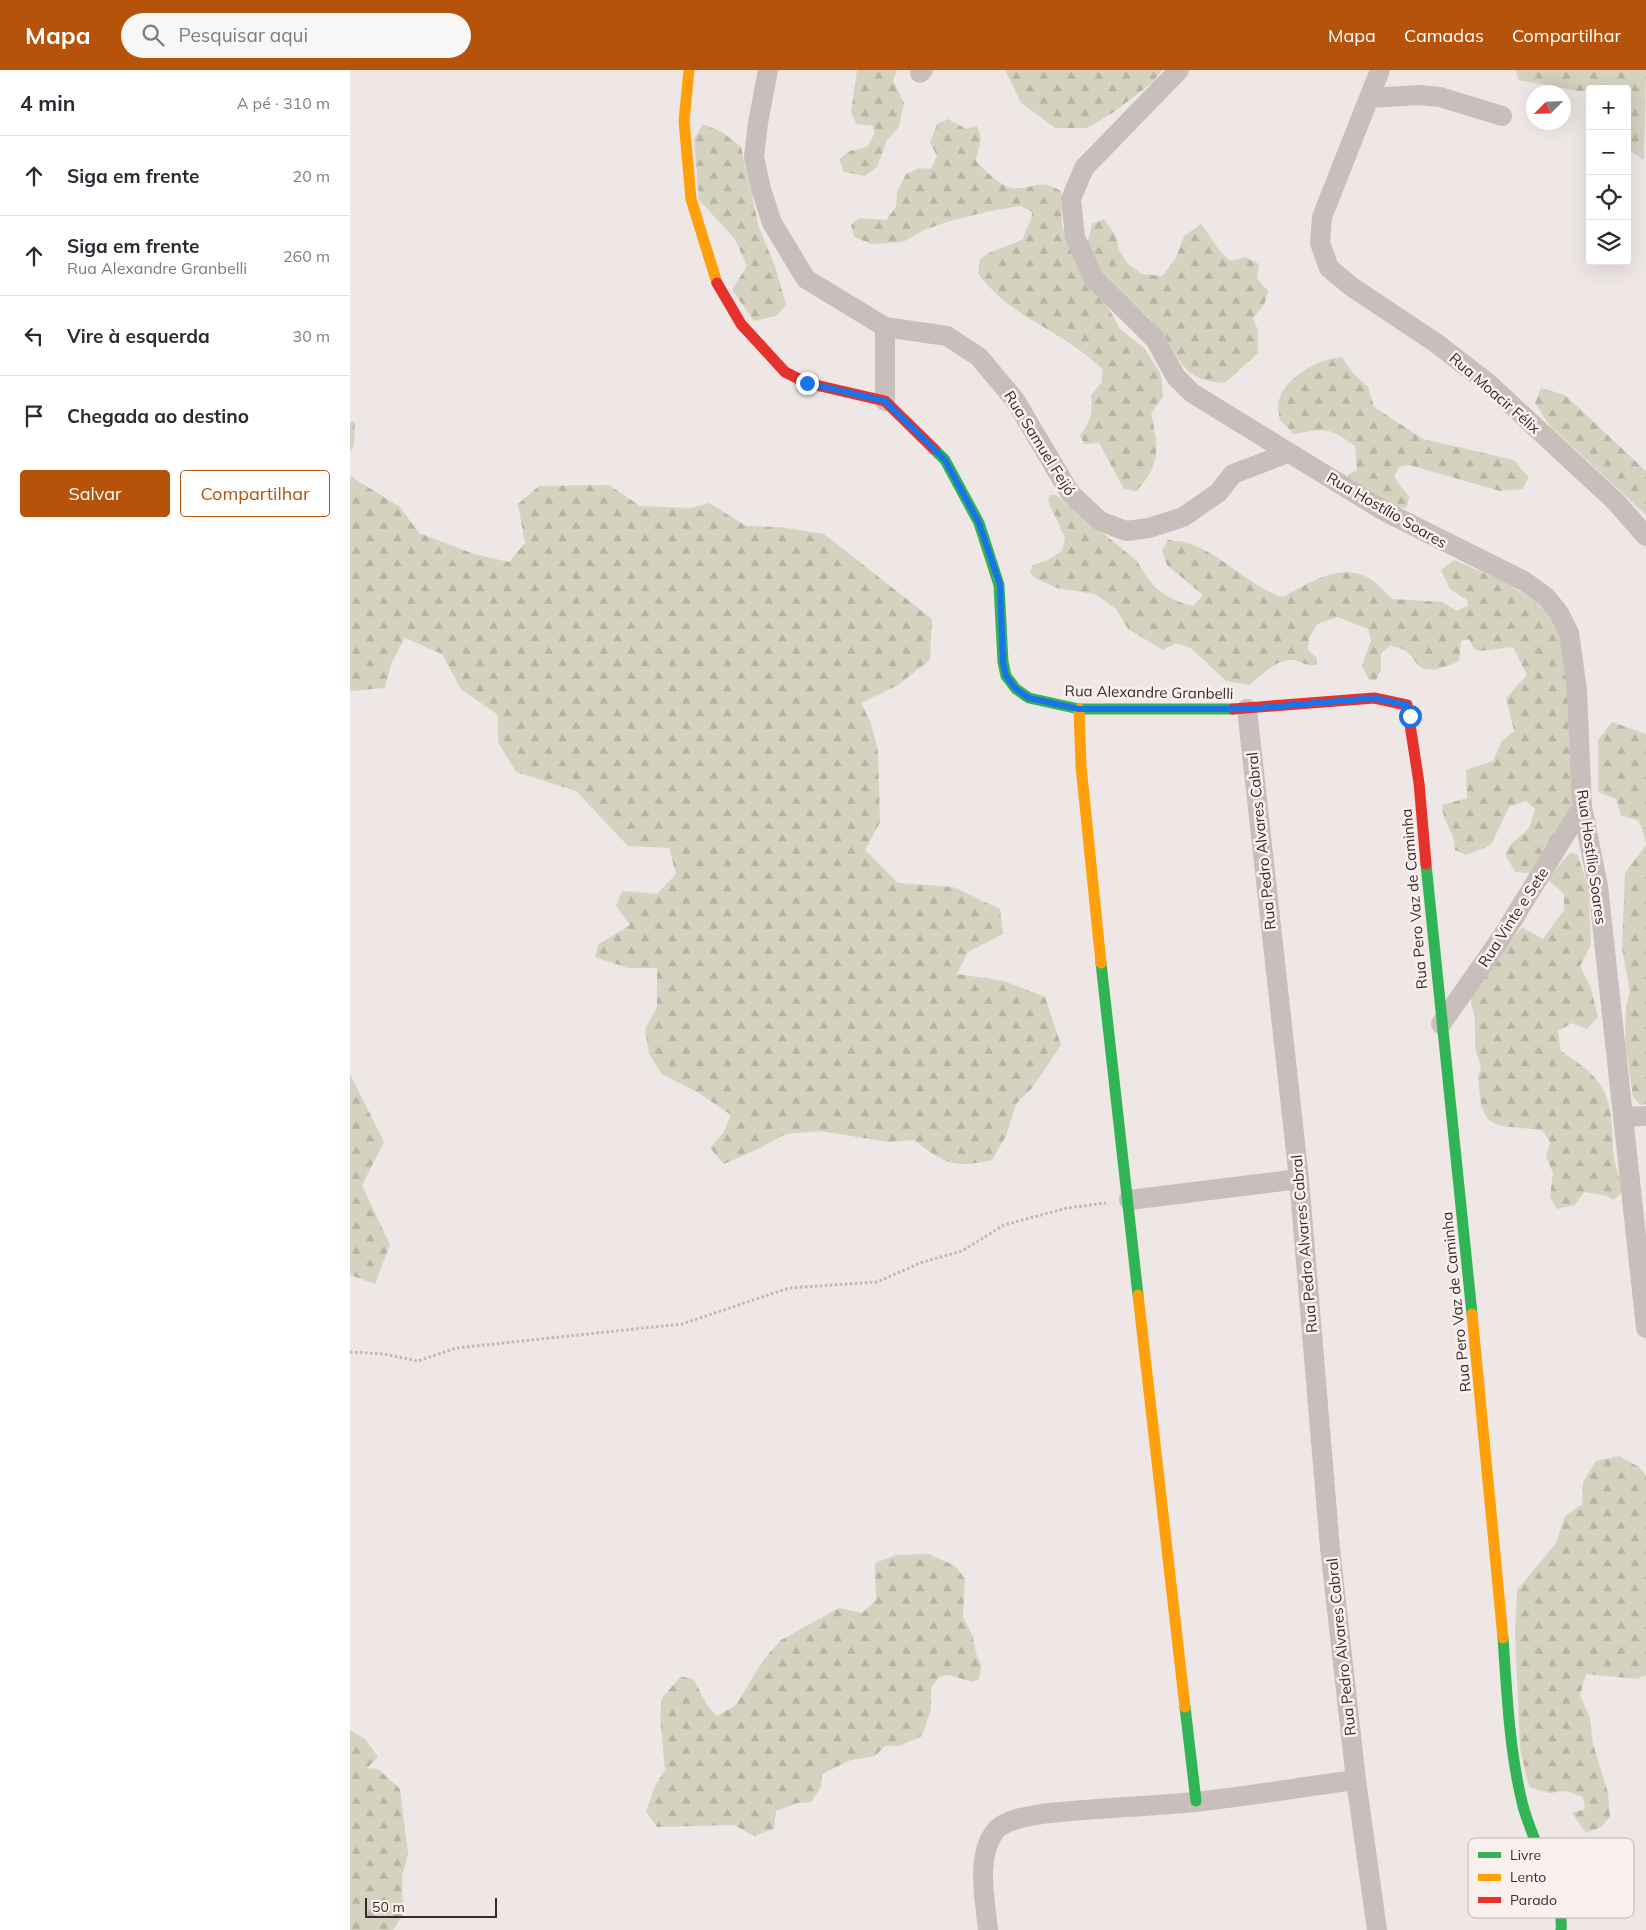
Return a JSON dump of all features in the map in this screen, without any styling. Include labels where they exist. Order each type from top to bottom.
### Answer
[{"type":"street","points":[[689,70],[684,122],[691,199],[715,280],[741,324],[785,372],[807,383],[885,401],[885,327]]},
{"type":"street","name":"Rua Samuel Feijó","points":[[768,70],[754,157],[761,189],[772,223],[806,279],[885,327],[947,336],[979,357],[1015,400],[1070,493],[1100,522],[1126,531],[1149,528],[1183,517],[1218,493],[1233,474],[1288,453]]},
{"type":"street","name":"Rua Hostílio Soares","points":[[1179,70],[1084,168],[1071,199],[1075,237],[1094,279],[1155,339],[1182,385],[1192,393],[1384,511],[1524,581],[1546,597],[1559,614],[1568,634],[1577,690],[1582,807],[1598,886],[1646,1328]]},
{"type":"street","points":[[1380,70],[1370,98],[1433,96],[1502,116]]},
{"type":"street","name":"Rua Moacir Félix","points":[[1370,98],[1322,217],[1320,243],[1329,268],[1352,287],[1436,343],[1489,384],[1615,501],[1646,536]]},
{"type":"street","name":"Rua Alexandre Granbelli","points":[[885,401],[945,460],[979,523],[1000,585],[1003,662],[1006,676],[1016,689],[1029,698],[1079,709],[1247,709],[1374,698]]},
{"type":"street","name":"Rua Pero Vaz de Caminha","points":[[1374,698],[1407,705],[1410,716],[1419,784],[1440,1024],[1496,1550],[1511,1743],[1522,1804],[1534,1838]]},
{"type":"street","points":[[1079,709],[1081,766],[1094,902],[1130,1200],[1196,1802]]},
{"type":"street","name":"Rua Pedro Alvares Cabral","points":[[1247,709],[1299,1179],[1330,1548],[1356,1780],[1377,1930]]},
{"type":"street","name":"Rua Vinte e Sete","points":[[1440,1024],[1502,938],[1582,807]]},
{"type":"street","points":[[1624,1117],[1646,1116]]},
{"type":"street","points":[[1130,1200],[1299,1179]]},
{"type":"street","points":[[988,1930],[983,1874],[985,1859],[988,1844],[997,1830],[1007,1822],[1042,1814],[1196,1802],[1356,1780]]},
{"type":"path","points":[[350,1352],[384,1354],[418,1361],[456,1348],[682,1324],[789,1288],[877,1282],[923,1262],[962,1250],[1004,1225],[1067,1208],[1130,1200]]},
{"type":"green space","points":[[857,70],[897,70],[893,80],[904,103],[899,127],[887,140],[877,167],[865,176],[844,172],[839,159],[850,151],[867,147],[875,133],[873,126],[856,124],[851,112]]},
{"type":"green space","points":[[1005,70],[1162,70],[1153,82],[1114,112],[1087,128],[1055,128],[1021,103]]},
{"type":"green space","points":[[1516,70],[1646,70],[1644,160],[1631,152],[1631,85],[1586,85],[1586,91],[1579,91],[1571,90],[1571,85],[1546,85],[1518,80]]},
{"type":"green space","points":[[948,119],[966,129],[977,126],[981,138],[976,161],[998,181],[1012,188],[1041,184],[1061,191],[1062,226],[1086,281],[1109,309],[1120,329],[1145,349],[1161,375],[1163,396],[1151,414],[1156,436],[1156,456],[1150,473],[1136,491],[1124,489],[1099,443],[1084,444],[1080,435],[1087,426],[1090,416],[1092,406],[1091,395],[1102,382],[1102,369],[1071,344],[1006,302],[978,274],[980,259],[991,252],[1023,239],[1032,212],[1020,206],[986,212],[924,230],[903,242],[872,244],[854,237],[851,225],[859,218],[886,220],[896,207],[897,192],[906,174],[920,168],[931,169],[937,156],[930,142],[937,124]]},
{"type":"green space","points":[[703,124],[722,132],[741,147],[759,228],[775,266],[786,305],[776,316],[754,321],[732,290],[747,266],[735,239],[699,200],[694,139]]},
{"type":"green space","points":[[1104,219],[1116,236],[1119,250],[1128,264],[1142,274],[1162,276],[1176,258],[1184,236],[1201,224],[1218,249],[1231,261],[1245,257],[1259,264],[1257,279],[1268,291],[1265,303],[1253,318],[1258,330],[1258,353],[1225,383],[1198,377],[1183,366],[1150,318],[1108,281],[1092,259],[1088,245],[1092,224]]},
{"type":"green space","points":[[1342,357],[1353,373],[1368,387],[1374,407],[1423,439],[1514,460],[1529,478],[1522,489],[1500,491],[1409,465],[1399,467],[1394,477],[1409,497],[1407,507],[1395,509],[1351,484],[1348,475],[1357,470],[1355,446],[1333,432],[1321,430],[1294,434],[1280,420],[1278,407],[1283,391],[1296,376],[1323,361]]},
{"type":"green space","points":[[1541,388],[1565,395],[1646,471],[1646,515],[1550,426],[1535,403]]},
{"type":"green space","points":[[350,422],[355,422],[354,446],[350,451]]},
{"type":"green space","points":[[350,476],[400,507],[419,533],[474,554],[509,562],[525,543],[518,504],[539,486],[609,485],[640,506],[691,508],[709,503],[746,526],[780,527],[824,534],[932,619],[930,660],[898,685],[861,703],[871,723],[878,751],[880,822],[865,850],[898,883],[953,887],[1000,909],[1003,934],[968,952],[957,974],[1004,981],[1045,997],[1061,1045],[1032,1088],[1016,1104],[1006,1136],[992,1160],[958,1164],[942,1159],[914,1140],[888,1142],[820,1131],[786,1134],[724,1164],[710,1148],[723,1133],[731,1115],[699,1093],[662,1074],[649,1054],[645,1029],[657,1007],[657,968],[628,968],[595,957],[599,944],[630,925],[616,906],[622,891],[657,894],[676,874],[669,848],[628,846],[576,791],[516,772],[498,742],[498,715],[461,689],[442,654],[405,638],[391,664],[385,688],[350,691]]},
{"type":"green space","points":[[1050,495],[1056,495],[1137,561],[1159,591],[1193,606],[1203,595],[1167,565],[1162,550],[1168,540],[1185,542],[1203,549],[1258,586],[1282,597],[1315,580],[1338,573],[1349,572],[1361,574],[1372,580],[1392,599],[1442,602],[1457,611],[1468,606],[1467,600],[1450,589],[1441,570],[1454,560],[1506,583],[1530,598],[1557,626],[1559,633],[1569,695],[1574,773],[1571,805],[1557,832],[1530,873],[1515,872],[1505,854],[1511,844],[1529,828],[1535,809],[1526,801],[1509,807],[1491,845],[1466,855],[1455,850],[1442,805],[1467,798],[1466,770],[1493,761],[1501,742],[1514,731],[1506,698],[1527,675],[1513,647],[1480,651],[1474,649],[1469,639],[1461,641],[1459,661],[1442,668],[1430,670],[1417,664],[1408,653],[1390,646],[1381,653],[1381,670],[1376,680],[1369,680],[1362,666],[1371,640],[1368,629],[1337,617],[1317,624],[1309,638],[1308,650],[1317,658],[1317,665],[1288,660],[1270,668],[1249,685],[1226,681],[1191,648],[1175,643],[1163,650],[1128,629],[1116,609],[1095,594],[1057,588],[1035,578],[1030,572],[1033,565],[1046,561],[1062,551],[1065,538],[1048,501]]},
{"type":"green space","points":[[1612,722],[1646,734],[1646,843],[1639,821],[1621,815],[1616,799],[1598,792],[1598,740]]},
{"type":"green space","points":[[1646,845],[1646,1104],[1640,1105],[1633,1097],[1625,1044],[1626,1006],[1630,992],[1622,948],[1625,873]]},
{"type":"green space","points":[[1570,853],[1577,854],[1588,886],[1591,945],[1580,966],[1590,986],[1598,1017],[1587,1029],[1572,1023],[1558,1031],[1561,1051],[1591,1074],[1599,1083],[1608,1100],[1614,1158],[1623,1191],[1614,1200],[1604,1195],[1584,1192],[1575,1205],[1557,1209],[1550,1197],[1553,1173],[1546,1156],[1550,1142],[1542,1130],[1501,1126],[1488,1120],[1481,1106],[1478,1077],[1481,1067],[1475,1048],[1475,1020],[1470,997],[1522,927],[1543,939],[1564,910],[1564,894],[1547,879]]},
{"type":"green space","points":[[350,1074],[384,1142],[362,1185],[390,1245],[375,1284],[350,1275]]},
{"type":"green space","points":[[1619,1456],[1639,1467],[1646,1476],[1646,1675],[1637,1679],[1586,1674],[1580,1695],[1590,1718],[1593,1744],[1608,1793],[1610,1817],[1601,1827],[1586,1833],[1572,1813],[1585,1809],[1583,1797],[1567,1791],[1549,1793],[1529,1787],[1520,1748],[1515,1634],[1517,1590],[1556,1543],[1565,1516],[1582,1504],[1583,1482],[1596,1461]]},
{"type":"green space","points":[[929,1554],[955,1566],[965,1579],[963,1617],[973,1637],[981,1666],[979,1679],[972,1682],[949,1675],[939,1677],[931,1688],[931,1709],[922,1736],[899,1746],[885,1746],[875,1756],[851,1760],[822,1774],[821,1787],[811,1802],[797,1803],[776,1811],[774,1829],[754,1836],[734,1825],[657,1827],[646,1811],[655,1786],[665,1770],[660,1718],[662,1698],[681,1676],[694,1680],[707,1705],[717,1716],[736,1705],[764,1659],[781,1640],[839,1608],[862,1613],[876,1600],[875,1563],[896,1555]]},
{"type":"green space","points":[[350,1730],[365,1739],[378,1757],[367,1768],[378,1769],[400,1789],[408,1854],[402,1876],[403,1915],[393,1930],[350,1930]]},
{"type":"traffic: fast","points":[[934,449],[945,460],[979,523],[999,585],[1003,662],[1006,676],[1016,689],[1029,698],[1079,709],[1233,709]]},
{"type":"traffic: fast","points":[[1426,864],[1472,1314]]},
{"type":"traffic: fast","points":[[1101,963],[1138,1295]]},
{"type":"traffic: fast","points":[[1503,1638],[1514,1761],[1522,1802],[1534,1838]]},
{"type":"traffic: fast","points":[[1185,1707],[1196,1801]]},
{"type":"traffic: fast","points":[[1561,1918],[1561,1930]]},
{"type":"traffic: slow","points":[[689,70],[684,121],[691,199],[717,283]]},
{"type":"traffic: slow","points":[[1079,709],[1081,766],[1101,963]]},
{"type":"traffic: slow","points":[[1138,1295],[1185,1707]]},
{"type":"traffic: slow","points":[[1472,1314],[1503,1638]]},
{"type":"traffic: jam","points":[[717,283],[741,324],[785,372],[807,383],[885,401],[934,449]]},
{"type":"traffic: jam","points":[[1233,709],[1374,698],[1407,705],[1419,783],[1426,864]]},
{"type":"route","points":[[807,383],[885,401],[945,460],[979,523],[1000,585],[1003,662],[1006,676],[1016,689],[1029,698],[1057,706],[1079,709],[1247,709],[1374,698],[1407,705],[1410,716]]}]
